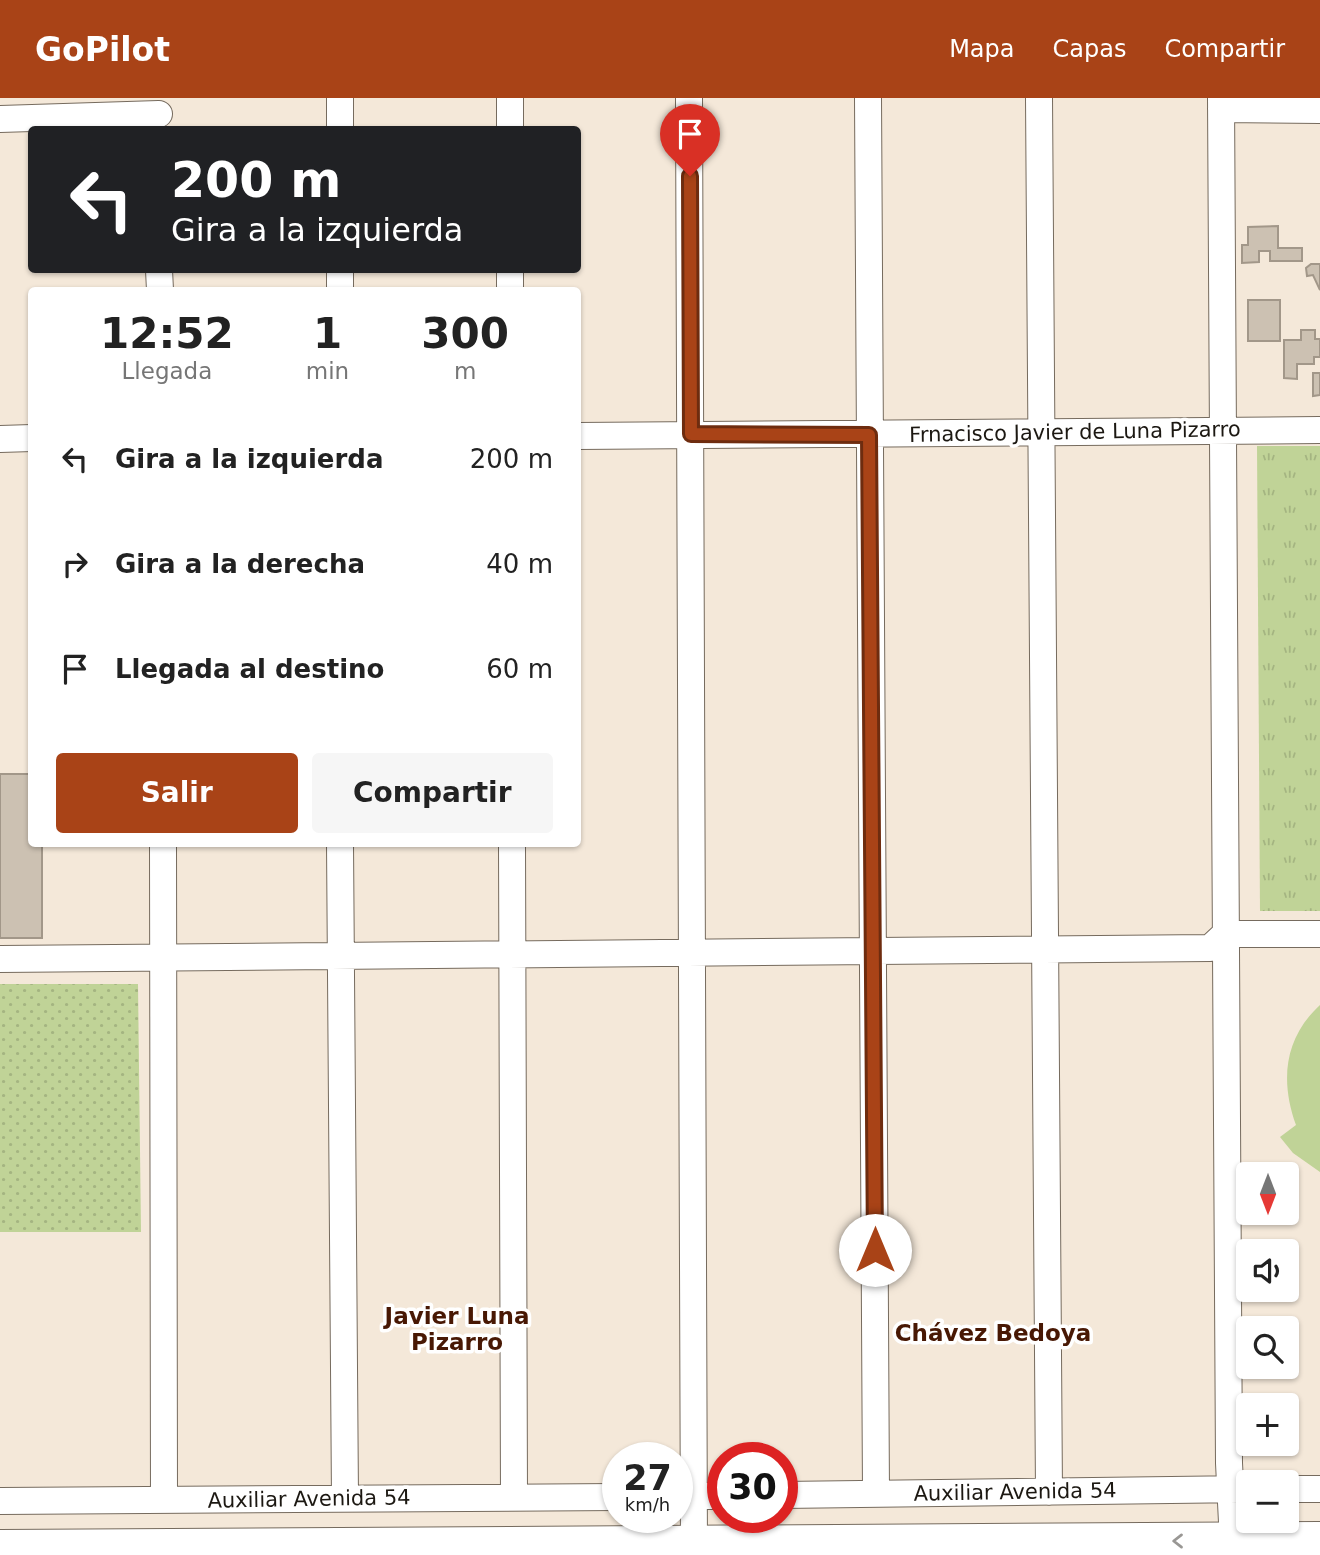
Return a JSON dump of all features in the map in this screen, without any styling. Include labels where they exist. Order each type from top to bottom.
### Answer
[{"type":"main road","points":[[0,1549],[694,1550],[1320,1541]]},
{"type":"street","points":[[340,98],[340,126]]},
{"type":"street","points":[[510,98],[510,126]]},
{"type":"street","points":[[687,1442],[694,955],[689,98]]},
{"type":"street","points":[[869,98],[876,1493]]},
{"type":"street","points":[[1039,98],[1043,949],[1049,1492]]},
{"type":"street","points":[[1238,1470],[1225,934],[1221,104],[1320,110]]},
{"type":"street","points":[[0,119],[159,114]]},
{"type":"street","name":"Frnacisco Javier de Luna Pizarro","points":[[581,436],[1320,430]]},
{"type":"street","points":[[0,439],[28,438]]},
{"type":"street","points":[[163,847],[164,1500]]},
{"type":"street","points":[[340,847],[345,1498]]},
{"type":"street","points":[[512,847],[514,1497]]},
{"type":"street","points":[[0,959],[874,954],[1210,948],[1225,934],[1320,934]]},
{"type":"street","points":[[1299,1489],[1320,1489]]},
{"type":"street","name":"Auxiliar Avenida 54","points":[[798,1495],[1236,1490]]},
{"type":"street","name":"Auxiliar Avenida 54","points":[[0,1501],[602,1497]]},
{"type":"street","points":[[1233,1542],[1236,1511]]},
{"type":"green space","points":[[1257,446],[1320,446],[1320,911],[1260,911]]},
{"type":"green space","points":[[0,984],[138,984],[141,1232],[0,1232]]},
{"type":"green space","points":[[1320,1005],[1320,1172],[1293,1153],[1280,1137],[1296,1125],[1287,1076],[1292,1046],[1299,1031]]},
{"type":"building","points":[[1278,226],[1278,248],[1302,248],[1302,261],[1270,261],[1270,251],[1259,251],[1259,262],[1242,263],[1242,245],[1248,245],[1248,227]]},
{"type":"building","points":[[1311,264],[1320,264],[1320,290],[1313,275],[1307,276],[1306,268]]},
{"type":"building","points":[[1248,300],[1280,300],[1280,341],[1248,341]]},
{"type":"building","points":[[1301,330],[1315,330],[1315,339],[1320,339],[1320,357],[1314,357],[1314,364],[1297,364],[1297,379],[1284,378],[1284,340],[1301,340]]},
{"type":"building","points":[[1313,373],[1320,373],[1320,395],[1313,396]]},
{"type":"building","points":[[0,774],[28,774],[28,847],[42,847],[42,938],[0,938]]},
{"type":"district","name":"Javier Luna Pizarro","points":[[457,1329]]},
{"type":"district","name":"Chávez Bedoya","points":[[993,1333]]},
{"type":"route","points":[[690,176],[691,434],[869,435],[875,1250]]}]
